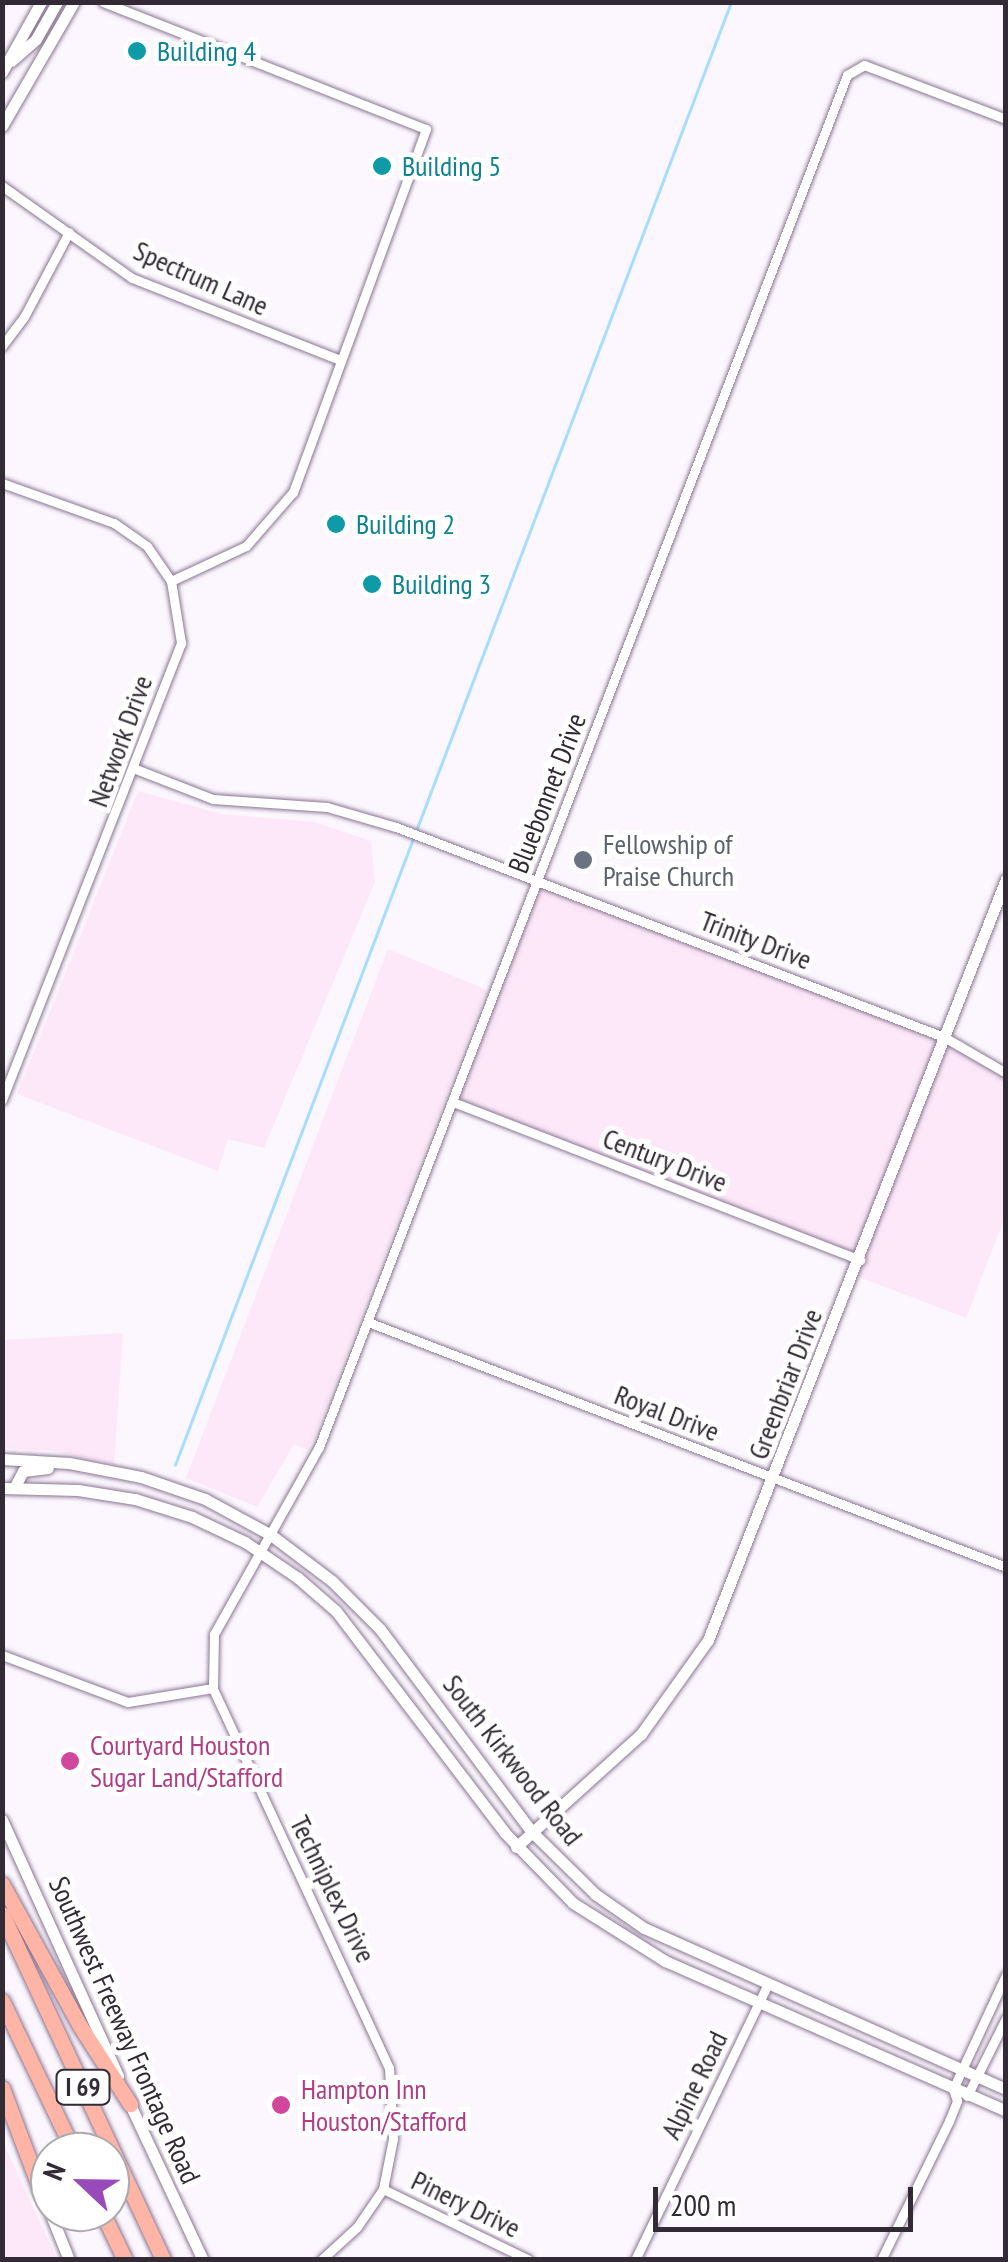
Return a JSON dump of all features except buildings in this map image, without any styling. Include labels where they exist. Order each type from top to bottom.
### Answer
[{"type":"highway","points":[[2,1884],[80,2026],[130,2104]]},
{"type":"highway","name":"I 69","points":[[2,1914],[162,2260]]},
{"type":"highway","name":"I 69","points":[[2,2001],[64,2132]]},
{"type":"highway","points":[[2,2088],[30,2162]]},
{"type":"highway","points":[[112,2232],[125,2260]]},
{"type":"main road","points":[[5,68],[41,2]]},
{"type":"main road","points":[[5,68],[36,39],[57,2]]},
{"type":"main road","points":[[2,126],[74,2]]},
{"type":"main road","name":"Greenbriar Drive","points":[[516,1846],[641,1734],[686,1676],[718,1619],[1006,878]]},
{"type":"main road","points":[[2,1478],[22,1458]]},
{"type":"main road","name":"South Kirkwood Road","points":[[2,1459],[70,1462],[170,1485],[271,1535],[350,1598],[415,1674],[532,1832],[595,1894],[644,1928],[1006,2090]]},
{"type":"main road","points":[[8,1488],[29,1468],[61,1468],[70,1462]]},
{"type":"main road","name":"South Kirkwood Road","points":[[8,1488],[78,1490],[135,1499],[192,1517],[260,1552],[336,1611],[516,1846],[573,1904],[635,1944],[758,2004],[960,2095],[1006,2111]]},
{"type":"main road","points":[[336,1611],[350,1598]]},
{"type":"main road","points":[[398,1688],[415,1674]]},
{"type":"main road","name":"Southwest Freeway Frontage Road","points":[[2,1820],[203,2260]]},
{"type":"main road","points":[[635,1944],[644,1928]]},
{"type":"main road","points":[[2,2109],[30,2168]]},
{"type":"main road","points":[[58,2232],[69,2260]]},
{"type":"street","points":[[2,483],[114,524],[147,546],[171,580],[246,546],[293,492],[426,129],[103,2]]},
{"type":"street","points":[[189,55],[194,39]]},
{"type":"street","name":"Bluebonnet Drive","points":[[271,1535],[320,1447],[844,81],[858,66],[1006,119]]},
{"type":"street","name":"Spectrum Lane","points":[[2,186],[132,278],[340,360]]},
{"type":"street","points":[[2,346],[24,317],[68,232]]},
{"type":"street","name":"Network Drive","points":[[2,1100],[180,643],[171,580]]},
{"type":"street","name":"Trinity Drive","points":[[134,768],[213,799],[327,807],[396,827],[944,1037],[1006,1073]]},
{"type":"street","name":"Century Drive","points":[[453,1102],[860,1260]]},
{"type":"street","name":"Royal Drive","points":[[368,1322],[1006,1567]]},
{"type":"street","name":"Techniplex Drive","points":[[271,1535],[225,1607],[214,1634],[213,1688],[389,2068],[394,2138],[383,2189],[357,2227],[321,2260]]},
{"type":"street","points":[[2,1655],[128,1702],[213,1688]]},
{"type":"street","points":[[960,2095],[962,2070],[1006,1975]]},
{"type":"street","name":"Alpine Road","points":[[635,2260],[768,1984]]},
{"type":"street","points":[[881,2260],[960,2095],[976,2076],[1006,2018]]},
{"type":"street","name":"Pinery Drive","points":[[383,2189],[528,2260]]},
{"type":"shaded area","points":[[138,791],[222,814],[315,822],[371,841],[375,882],[264,1148],[228,1139],[218,1171],[17,1094]]},
{"type":"shaded area","points":[[538,880],[944,1037],[1005,1073],[1005,1217],[966,1318],[854,1275],[860,1260],[453,1102]]},
{"type":"shaded area","points":[[388,949],[487,990],[318,1429],[308,1450],[294,1444],[257,1507],[186,1478]]},
{"type":"shaded area","points":[[123,1333],[114,1465],[53,1451],[3,1448],[3,1340]]},
{"type":"shaded area","points":[[2,2142],[30,2200],[30,2232],[45,2232],[57,2259],[3,2259]]},
{"type":"waterway","points":[[175,1465],[731,2]]},
{"type":"place","name":"Building 4","points":[[137,51]]},
{"type":"place","name":"Building 5","points":[[382,166]]},
{"type":"place","name":"Building 2","points":[[336,524]]},
{"type":"place","name":"Building 3","points":[[372,584]]},
{"type":"place","name":"Fellowship of Praise Church","points":[[583,860]]},
{"type":"place","name":"Courtyard Houston Sugar Land/Stafford","points":[[70,1761]]},
{"type":"place","name":"Hampton Inn Houston/Stafford","points":[[281,2105]]}]
